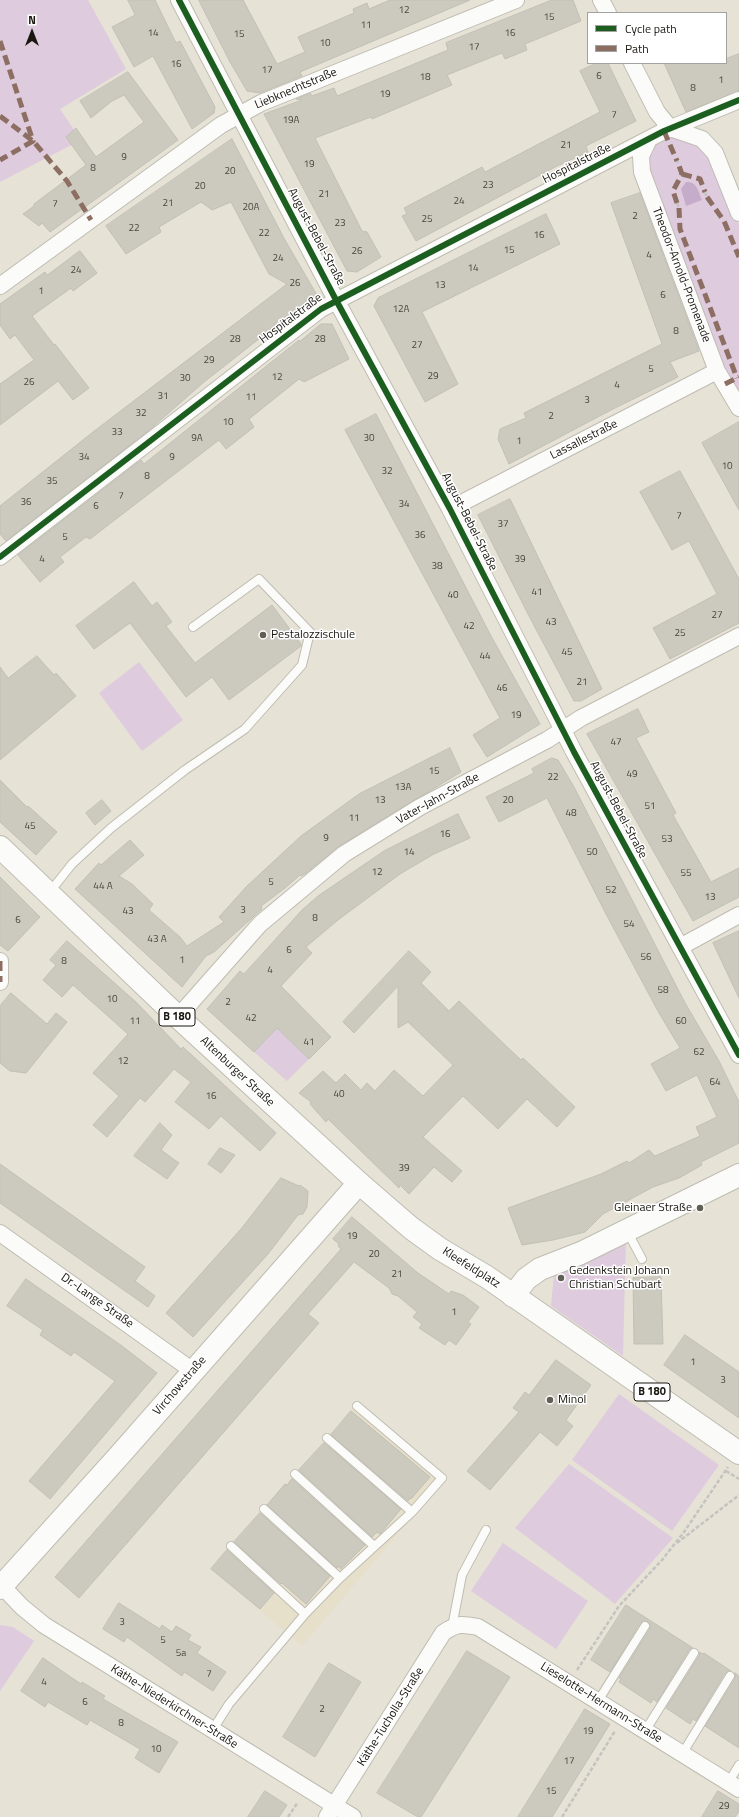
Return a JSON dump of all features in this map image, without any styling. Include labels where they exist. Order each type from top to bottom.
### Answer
[{"type":"main road","name":"Altenburger Straße","points":[[0,847],[178,1017],[358,1183],[428,1241]]},
{"type":"main road","points":[[627,1230],[739,1174]]},
{"type":"main road","name":"Virchowstraße","points":[[1,1587],[358,1183]]},
{"type":"main road","name":"Kleefeldplatz","points":[[513,1296],[532,1273],[550,1264],[562,1261],[627,1230]]},
{"type":"main road","name":"Kleefeldplatz","points":[[428,1241],[513,1296],[739,1452]]},
{"type":"street","name":"August-Bebel-Straße","points":[[179,0],[336,300],[450,509],[563,730],[739,1055]]},
{"type":"street","name":"Liebknechtstraße","points":[[0,286],[221,125],[239,114],[261,103],[516,0]]},
{"type":"street","points":[[601,0],[607,12]]},
{"type":"street","points":[[633,64],[657,112],[670,128],[702,139],[715,153],[739,213]]},
{"type":"street","name":"Hospitalstraße","points":[[0,557],[315,314],[336,300],[670,128],[739,100]]},
{"type":"street","name":"Theodor-Arnold-Promenade","points":[[649,139],[641,156],[642,172],[717,371],[739,408]]},
{"type":"street","name":"Lassallestraße","points":[[450,509],[717,371]]},
{"type":"street","name":"Vater-Jahn-Straße","points":[[178,1017],[260,924],[344,854],[420,807],[547,740],[582,718],[739,636]]},
{"type":"street","points":[[680,947],[739,915]]},
{"type":"street","points":[[0,961],[0,982]]},
{"type":"street","name":"Dr.-Lange Straße","points":[[0,1233],[193,1371]]},
{"type":"street","name":"Käthe-Niederkirchner-Straße","points":[[1,1587],[44,1626],[212,1730],[331,1811],[353,1817]]},
{"type":"street","name":"Lieselotte-Hermann-Straße","points":[[456,1626],[478,1627],[734,1786]]},
{"type":"street","name":"Käthe-Tucholla-Straße","points":[[331,1811],[443,1633],[456,1626]]},
{"type":"lane","points":[[48,894],[72,864],[111,828],[185,770],[245,728],[302,665],[310,632],[259,579],[193,627]]},
{"type":"lane","points":[[627,1230],[642,1259]]},
{"type":"lane","points":[[212,1730],[229,1704],[305,1614],[340,1578],[412,1512],[442,1478],[357,1406]]},
{"type":"lane","points":[[327,1438],[412,1512]]},
{"type":"lane","points":[[295,1474],[374,1546]]},
{"type":"lane","points":[[264,1509],[340,1578]]},
{"type":"lane","points":[[456,1626],[462,1575],[486,1530]]},
{"type":"lane","points":[[230,1546],[305,1614]]},
{"type":"lane","points":[[598,1701],[646,1626]]},
{"type":"lane","points":[[645,1731],[694,1653]]},
{"type":"lane","points":[[682,1754],[730,1676]]},
{"type":"lane","points":[[734,1786],[739,1765]]},
{"type":"path","points":[[705,192],[708,197]]},
{"type":"path","points":[[677,203],[679,208]]},
{"type":"path","points":[[569,1683],[619,1606],[673,1546],[739,1452]]},
{"type":"path","points":[[726,1471],[739,1479]]},
{"type":"path","points":[[673,1546],[739,1495]]},
{"type":"path","points":[[562,1817],[623,1717]]},
{"type":"shaded area","points":[[0,0],[88,0],[126,69],[60,109],[81,140],[0,182]]},
{"type":"shaded area","points":[[670,132],[700,142],[711,155],[739,225],[739,399],[720,367],[646,173],[652,141]]},
{"type":"shaded area","points":[[686,182],[693,183],[695,185],[702,200],[686,206],[681,189]]},
{"type":"shaded area","points":[[139,662],[183,720],[142,751],[99,693]]},
{"type":"shaded area","points":[[277,1028],[309,1059],[287,1081],[254,1052]]},
{"type":"shaded area","points":[[626,1239],[623,1356],[551,1306],[554,1274]]},
{"type":"shaded area","points":[[619,1394],[719,1465],[672,1531],[572,1460]]},
{"type":"shaded area","points":[[359,1401],[446,1478],[302,1646],[211,1569]]},
{"type":"shaded area","points":[[569,1464],[673,1538],[615,1604],[515,1528]]},
{"type":"shaded area","points":[[503,1543],[588,1601],[556,1649],[471,1591]]},
{"type":"shaded area","points":[[0,1625],[13,1627],[34,1641],[0,1691]]},
{"type":"building","points":[[128,0],[155,0],[176,43],[180,41],[215,107],[214,113],[192,129],[153,56],[134,67],[112,27],[135,15]]},
{"type":"building","points":[[199,0],[243,0],[277,64],[305,52],[298,37],[354,13],[353,9],[367,3],[369,9],[390,0],[470,0],[300,72],[302,76],[260,93],[247,91],[230,62]]},
{"type":"building","points":[[552,0],[573,0],[581,21],[525,44],[527,50],[505,59],[502,53],[447,75],[452,85],[372,119],[371,117],[315,138],[362,231],[367,232],[381,257],[357,272],[347,271],[264,114],[302,100],[296,99],[310,93],[312,96],[334,88],[337,96],[448,50],[446,43]]},
{"type":"building","points":[[739,54],[739,91],[686,112],[664,64],[727,64],[727,59]]},
{"type":"building","points":[[595,64],[608,64],[636,121],[586,146],[588,152],[557,166],[416,241],[402,216],[407,214],[404,208],[482,167],[485,172],[600,112],[580,71]]},
{"type":"building","points":[[128,72],[178,140],[50,232],[42,223],[39,226],[23,214],[86,165],[66,137],[76,128],[96,157],[144,122],[124,95],[112,101],[91,118],[80,101]]},
{"type":"building","points":[[232,139],[285,240],[318,297],[274,324],[278,324],[204,382],[147,432],[6,541],[0,534],[0,506],[93,432],[287,284],[269,274],[231,202],[212,210],[201,202],[159,227],[161,232],[126,254],[106,226]]},
{"type":"building","points":[[640,193],[699,351],[670,362],[678,377],[611,410],[509,464],[498,439],[500,429],[526,418],[524,413],[662,344],[611,203]]},
{"type":"building","points":[[546,214],[560,244],[422,312],[458,384],[425,402],[374,306],[378,298]]},
{"type":"building","points":[[80,251],[97,273],[73,291],[71,288],[32,316],[89,388],[73,400],[58,381],[0,425],[0,384],[34,360],[15,335],[10,339],[0,325],[0,304],[45,272],[47,275]]},
{"type":"building","points":[[321,324],[332,324],[349,359],[304,382],[299,379],[249,419],[254,427],[226,449],[219,440],[90,539],[86,537],[60,557],[64,562],[40,582],[18,555],[141,460],[144,464]]},
{"type":"building","points":[[376,414],[491,636],[540,724],[487,757],[473,735],[500,718],[345,430]]},
{"type":"building","points":[[739,422],[739,510],[702,443]]},
{"type":"building","points":[[680,471],[739,579],[739,623],[670,659],[653,628],[717,594],[689,541],[672,550],[640,492]]},
{"type":"building","points":[[510,499],[602,689],[581,701],[574,701],[478,515]]},
{"type":"building","name":"Pestalozzischule","points":[[134,582],[152,606],[157,602],[172,622],[166,626],[195,663],[272,605],[301,646],[229,700],[212,677],[186,697],[130,623],[94,649],[76,626]]},
{"type":"building","points":[[37,656],[54,675],[56,673],[76,696],[0,760],[0,667],[8,678]]},
{"type":"building","points":[[638,709],[649,732],[636,738],[676,813],[673,815],[711,882],[739,868],[739,897],[693,921],[587,734]]},
{"type":"building","points":[[450,748],[461,772],[339,846],[306,873],[301,876],[300,875],[261,906],[262,909],[214,952],[206,956],[182,987],[75,889],[99,863],[101,865],[130,840],[144,855],[119,876],[132,884],[153,904],[149,910],[180,937],[187,946],[224,922],[219,917],[247,886],[301,836],[359,794]]},
{"type":"building","points":[[552,758],[558,760],[574,787],[684,1001],[719,1061],[739,1102],[739,1143],[701,1162],[702,1165],[679,1178],[653,1187],[603,1214],[585,1232],[553,1240],[522,1245],[508,1208],[601,1174],[627,1161],[629,1163],[649,1150],[655,1156],[700,1136],[696,1127],[717,1117],[697,1075],[666,1091],[651,1064],[680,1048],[659,1013],[607,916],[547,798],[499,822],[486,797],[534,773],[532,769]]},
{"type":"building","points":[[0,780],[27,807],[28,806],[57,832],[36,855],[0,822]]},
{"type":"building","points":[[102,800],[111,811],[95,825],[86,813]]},
{"type":"building","points":[[458,814],[470,838],[434,854],[400,874],[338,920],[306,947],[312,953],[281,986],[331,1037],[309,1059],[277,1028],[254,1052],[207,1009],[240,971],[244,974],[302,910],[318,896],[384,851]]},
{"type":"building","points":[[0,877],[40,917],[8,951],[0,945]]},
{"type":"building","points":[[739,931],[739,998],[713,943]]},
{"type":"building","points":[[67,941],[136,1002],[181,1049],[183,1047],[276,1133],[260,1151],[221,1116],[209,1129],[175,1102],[191,1082],[174,1069],[145,1102],[140,1098],[107,1137],[93,1125],[119,1096],[93,1073],[128,1034],[73,985],[62,997],[43,980],[56,965],[50,960]]},
{"type":"building","points":[[409,951],[431,972],[421,983],[449,1011],[459,1001],[521,1060],[523,1058],[575,1107],[557,1127],[527,1099],[498,1129],[463,1096],[423,1137],[462,1171],[452,1182],[434,1167],[409,1194],[400,1185],[399,1188],[328,1119],[326,1122],[310,1104],[311,1102],[299,1093],[323,1071],[336,1083],[345,1074],[361,1090],[367,1083],[375,1091],[394,1070],[423,1096],[453,1065],[408,1022],[398,1028],[398,986],[354,1033],[343,1022]]},
{"type":"building","points":[[11,993],[47,1024],[56,1013],[67,1022],[26,1073],[10,1071],[0,1063],[0,1006]]},
{"type":"building","points":[[160,1123],[172,1135],[161,1150],[179,1163],[167,1179],[134,1156]]},
{"type":"building","points":[[220,1148],[235,1155],[221,1173],[208,1164]]},
{"type":"building","points":[[0,1164],[145,1267],[135,1281],[155,1296],[148,1307],[0,1203]]},
{"type":"building","points":[[281,1178],[299,1186],[300,1185],[308,1191],[307,1207],[303,1214],[298,1215],[268,1254],[193,1337],[166,1313],[241,1229]]},
{"type":"building","points":[[352,1217],[418,1273],[449,1294],[451,1291],[463,1295],[479,1307],[468,1322],[471,1324],[456,1345],[449,1340],[445,1345],[419,1328],[422,1324],[413,1317],[417,1312],[398,1296],[392,1294],[389,1288],[354,1262],[308,1314],[319,1323],[79,1598],[55,1577],[341,1249],[338,1246],[339,1244],[333,1239]]},
{"type":"building","points":[[661,1277],[663,1344],[634,1344],[633,1278]]},
{"type":"building","points":[[26,1279],[122,1346],[157,1373],[50,1499],[29,1481],[115,1381],[74,1352],[71,1356],[40,1335],[43,1330],[7,1306]]},
{"type":"building","points":[[685,1335],[739,1372],[739,1418],[664,1365]]},
{"type":"building","points":[[556,1360],[591,1385],[566,1420],[573,1426],[557,1446],[540,1432],[490,1490],[467,1471],[519,1412],[513,1408],[525,1392],[529,1395]]},
{"type":"building","points":[[351,1411],[430,1477],[408,1501],[331,1435]]},
{"type":"building","points":[[324,1443],[401,1509],[380,1534],[377,1532],[372,1537],[299,1470]]},
{"type":"building","points":[[292,1479],[365,1545],[341,1569],[338,1566],[337,1568],[267,1505],[285,1484],[287,1485]]},
{"type":"building","points":[[260,1513],[330,1576],[306,1604],[234,1542]]},
{"type":"building","points":[[227,1550],[274,1593],[260,1609],[211,1569]]},
{"type":"building","points":[[119,1603],[160,1629],[162,1625],[172,1632],[176,1626],[191,1635],[188,1640],[201,1647],[197,1653],[226,1672],[213,1691],[184,1672],[182,1676],[127,1637],[124,1642],[103,1629]]},
{"type":"building","points":[[626,1605],[693,1648],[689,1650],[657,1702],[653,1699],[651,1703],[619,1682],[621,1679],[619,1678],[650,1629],[648,1622],[645,1621],[640,1623],[610,1672],[591,1660]]},
{"type":"building","points":[[467,1651],[510,1677],[421,1817],[418,1817],[377,1793]]},
{"type":"building","points":[[699,1652],[704,1653],[731,1671],[725,1673],[696,1721],[693,1719],[690,1724],[666,1708],[699,1656]]},
{"type":"building","points":[[43,1658],[81,1684],[82,1682],[105,1696],[103,1699],[178,1742],[159,1773],[135,1758],[140,1749],[90,1720],[87,1725],[48,1702],[45,1707],[21,1691]]},
{"type":"building","points":[[329,1663],[361,1682],[315,1757],[283,1737]]},
{"type":"building","points":[[735,1673],[739,1676],[739,1748],[705,1726],[735,1679]]},
{"type":"building","points":[[585,1709],[610,1724],[552,1817],[518,1817]]},
{"type":"building","points":[[265,1791],[287,1805],[279,1817],[248,1817]]},
{"type":"building","points":[[718,1791],[739,1804],[739,1811],[735,1817],[702,1817]]},
{"type":"marked path","points":[[0,41],[33,141],[0,160]]},
{"type":"marked path","points":[[0,116],[33,141],[67,181],[91,220]]},
{"type":"marked path","points":[[664,131],[677,161]]},
{"type":"marked path","points":[[677,203],[673,191],[682,174],[678,163]]},
{"type":"marked path","points":[[682,174],[700,179],[705,192]]},
{"type":"marked path","points":[[707,197],[724,221],[739,257]]},
{"type":"marked path","points":[[679,208],[680,229],[737,378]]},
{"type":"marked path","points":[[725,384],[739,377]]},
{"type":"marked path","points":[[0,961],[0,982]]},
{"type":"cycle path","points":[[179,0],[336,300],[450,509],[574,752],[739,1055]]},
{"type":"cycle path","points":[[0,557],[321,309],[664,131],[739,100]]},
{"type":"place","name":"Pestalozzischule","points":[[263,635]]},
{"type":"place","name":"Gleinaer Straße","points":[[700,1208]]},
{"type":"place","name":"Gedenkstein Johann Christian Schubart","points":[[561,1278]]},
{"type":"place","name":"Minol","points":[[550,1400]]}]
